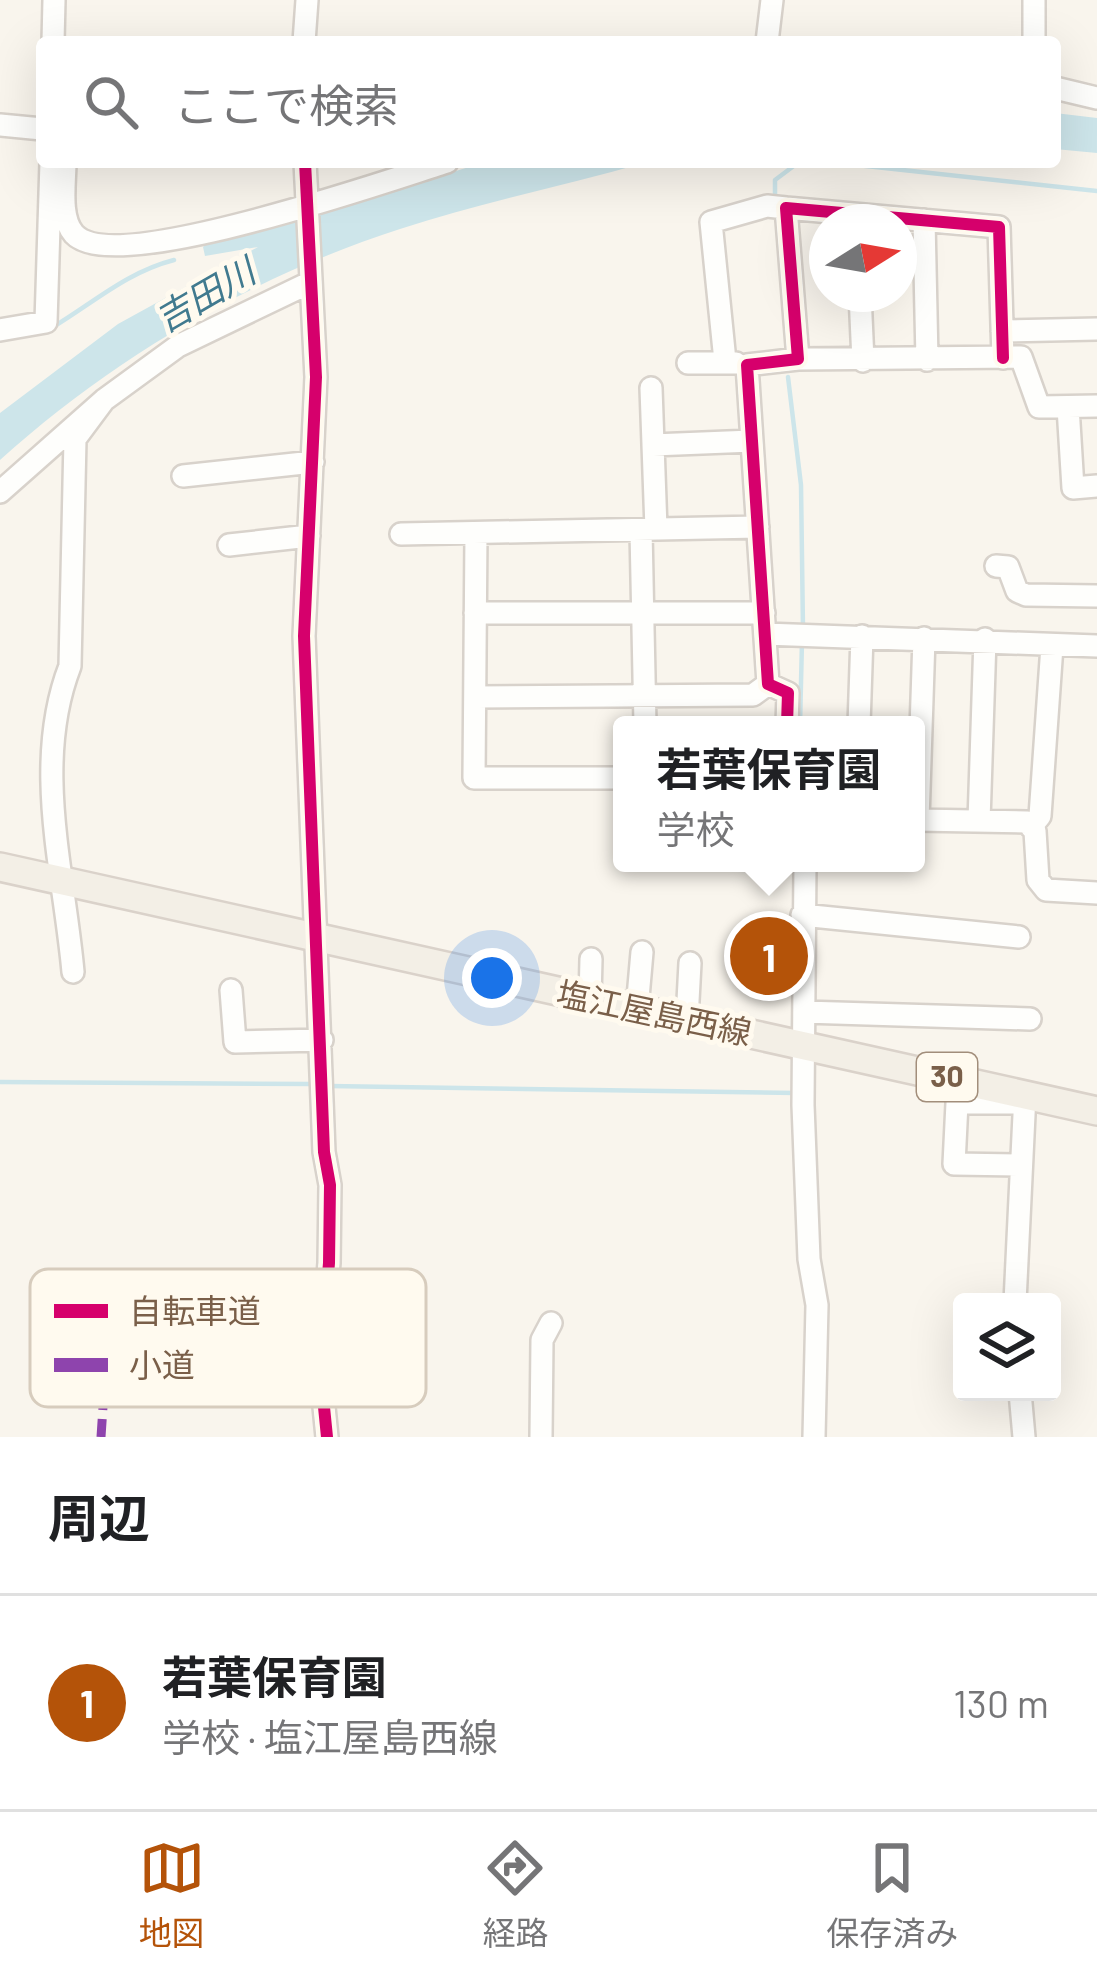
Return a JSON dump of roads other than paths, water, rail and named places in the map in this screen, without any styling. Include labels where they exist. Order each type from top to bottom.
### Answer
[{"type":"main road","name":"塩江屋島西線","points":[[0,867],[1097,1112]]},
{"type":"street","points":[[53,36],[54,0]]},
{"type":"street","points":[[304,36],[307,0]]},
{"type":"street","points":[[768,36],[772,0]]},
{"type":"street","points":[[1034,0],[1034,36]]},
{"type":"street","points":[[1061,90],[1097,102]]},
{"type":"street","points":[[1061,101],[1097,102]]},
{"type":"street","points":[[0,125],[36,128]]},
{"type":"street","points":[[0,330],[46,322],[51,168]]},
{"type":"street","points":[[65,168],[65,217],[71,231],[90,244],[182,240],[306,209],[429,168]]},
{"type":"street","points":[[305,168],[313,462],[304,637],[320,940],[324,1152],[330,1185],[325,1269]]},
{"type":"street","points":[[768,684],[752,441],[712,222],[767,206],[809,211]]},
{"type":"street","points":[[786,208],[799,359]]},
{"type":"street","points":[[917,220],[999,227],[1003,358]]},
{"type":"street","points":[[924,220],[927,360]]},
{"type":"street","points":[[0,492],[104,400],[178,346],[311,277]]},
{"type":"street","points":[[861,312],[863,361]]},
{"type":"street","points":[[1002,331],[1097,329]]},
{"type":"street","points":[[688,363],[1021,357],[1039,407],[1097,406]]},
{"type":"street","points":[[645,716],[642,613],[653,445],[651,388]]},
{"type":"street","points":[[73,972],[53,827],[52,754],[60,692],[70,666],[75,440],[104,400]]},
{"type":"street","points":[[1069,406],[1073,488],[1097,486]]},
{"type":"street","points":[[653,445],[752,441]]},
{"type":"street","points":[[183,476],[313,462]]},
{"type":"street","points":[[401,534],[758,527]]},
{"type":"street","points":[[476,533],[474,778],[613,778]]},
{"type":"street","points":[[229,545],[309,536]]},
{"type":"street","points":[[996,566],[1008,567],[1016,591],[1026,595],[1097,596]]},
{"type":"street","points":[[475,613],[642,613],[764,623],[803,635],[1097,646]]},
{"type":"street","points":[[860,716],[862,636]]},
{"type":"street","points":[[921,716],[924,638]]},
{"type":"street","points":[[979,821],[986,639]]},
{"type":"street","points":[[1052,646],[1040,816],[1031,827],[1038,880],[1046,890],[1097,892]]},
{"type":"street","points":[[475,697],[753,695],[768,684]]},
{"type":"street","points":[[768,684],[788,693],[787,716]]},
{"type":"street","points":[[925,820],[1031,827]]},
{"type":"street","points":[[804,872],[804,1012],[797,1044],[809,1258],[817,1305],[814,1437]]},
{"type":"street","points":[[802,915],[1019,937]]},
{"type":"street","points":[[637,1009],[641,952]]},
{"type":"street","points":[[590,998],[591,959]]},
{"type":"street","points":[[687,1020],[690,963]]},
{"type":"street","points":[[231,989],[235,1042],[322,1040]]},
{"type":"street","points":[[804,1012],[1030,1018]]},
{"type":"street","points":[[1015,1293],[1024,1098],[957,1102],[954,1164],[1019,1165]]},
{"type":"street","points":[[541,1437],[542,1340],[551,1323]]},
{"type":"street","points":[[1021,1401],[1024,1437]]},
{"type":"street","points":[[324,1407],[327,1437]]},
{"type":"water","points":[[1061,114],[1097,118],[1097,153],[1061,150]]},
{"type":"water","name":"吉田川","points":[[466,168],[624,168],[431,219],[291,271],[138,354],[0,460],[0,413],[118,324],[258,247],[205,256],[203,247],[210,240],[298,220]]},
{"type":"waterway","points":[[775,198],[775,180],[791,168]]},
{"type":"waterway","points":[[884,168],[1097,191]]},
{"type":"waterway","points":[[53,327],[126,280],[174,260]]},
{"type":"waterway","points":[[788,377],[801,485],[803,629]]},
{"type":"waterway","points":[[800,716],[802,641]]},
{"type":"waterway","points":[[793,1034],[795,872]]},
{"type":"waterway","points":[[0,1082],[312,1084]]},
{"type":"waterway","points":[[329,1086],[796,1093]]},
{"type":"place","name":"若葉保育園","points":[[769,956]]}]
